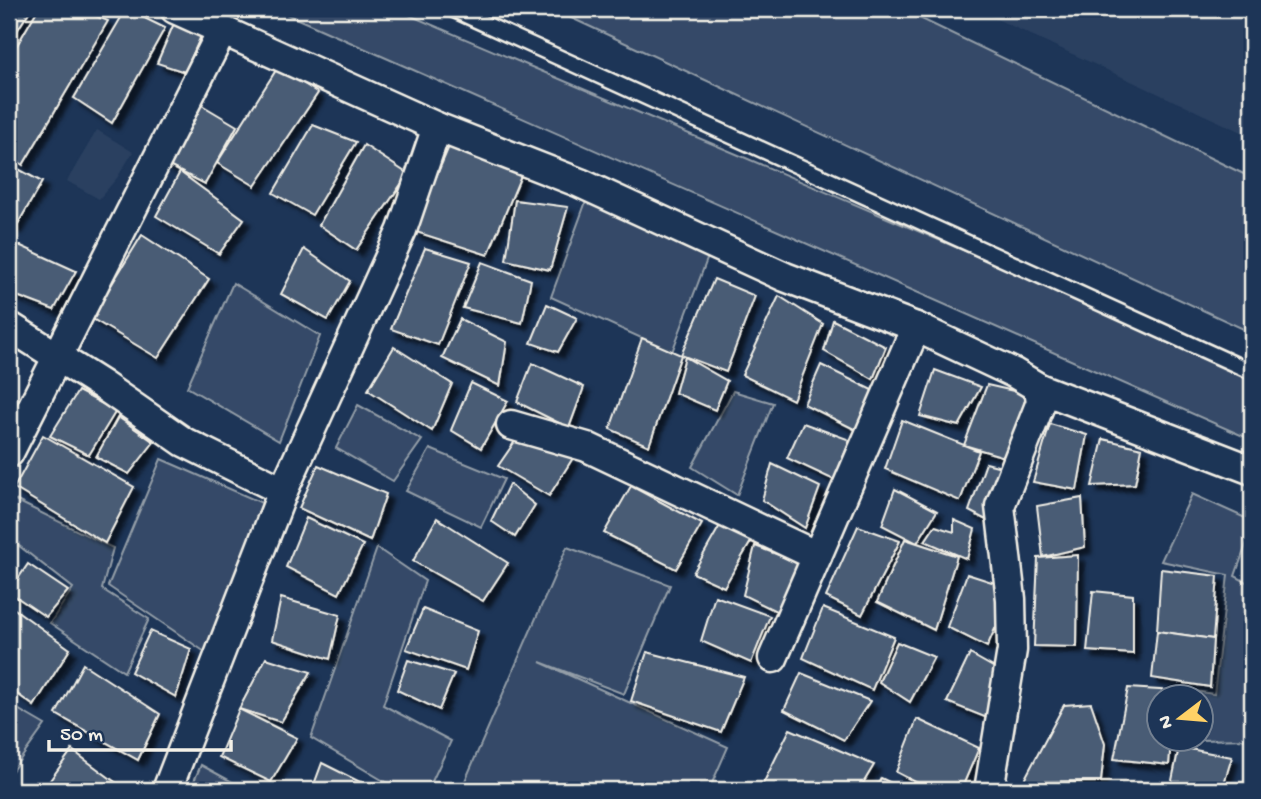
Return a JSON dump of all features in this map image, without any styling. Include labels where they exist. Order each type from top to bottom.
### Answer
[{"type":"street","points":[[175,9],[437,127],[580,183],[785,276],[916,327],[1014,373],[1039,388],[1252,470]]},
{"type":"street","points":[[9,453],[222,31]]},
{"type":"street","points":[[167,790],[283,491],[402,230],[437,127]]},
{"type":"street","points":[[9,326],[102,385],[184,442],[283,491]]},
{"type":"street","points":[[773,658],[916,327]]},
{"type":"street","points":[[989,790],[1012,650],[1011,598],[1000,506],[1041,402],[1039,388]]},
{"type":"street","points":[[511,425],[587,447],[817,556]]},
{"type":"lane","points":[[454,10],[1252,372]]},
{"type":"shaded area","points":[[275,9],[395,9],[1252,373],[1252,440]]},
{"type":"shaded area","points":[[552,9],[901,9],[1252,178],[1252,333]]},
{"type":"shaded area","points":[[975,9],[1252,9],[1252,137]]},
{"type":"shaded area","points":[[97,130],[133,152],[117,178],[99,199],[67,181]]},
{"type":"shaded area","points":[[588,196],[709,254],[672,352],[551,297]]},
{"type":"shaded area","points":[[233,283],[320,336],[279,441],[187,387]]},
{"type":"shaded area","points":[[733,391],[773,403],[737,495],[692,467]]},
{"type":"shaded area","points":[[358,405],[422,440],[393,481],[336,448]]},
{"type":"shaded area","points":[[430,449],[504,479],[481,527],[406,491]]},
{"type":"shaded area","points":[[161,459],[262,503],[208,654],[108,586]]},
{"type":"shaded area","points":[[1192,494],[1252,521],[1235,576],[1252,585],[1252,739],[1216,740],[1215,684],[1228,575],[1161,561]]},
{"type":"shaded area","points":[[13,499],[113,548],[102,589],[149,619],[124,672],[50,623],[73,588],[9,538],[9,506]]},
{"type":"shaded area","points":[[567,547],[670,585],[624,694],[540,662],[728,747],[709,790],[461,790]]},
{"type":"shaded area","points":[[377,548],[425,581],[383,705],[451,741],[428,790],[399,790],[311,738]]},
{"type":"shaded area","points":[[9,704],[45,725],[9,775]]},
{"type":"shaded area","points":[[201,765],[247,790],[190,790]]},
{"type":"building","points":[[9,9],[31,9],[9,43]]},
{"type":"building","points":[[38,9],[79,9],[108,21],[23,165],[9,155],[9,59]]},
{"type":"building","points":[[126,9],[165,28],[112,123],[74,98]]},
{"type":"building","points":[[175,21],[201,36],[185,72],[157,63]]},
{"type":"building","points":[[278,67],[318,93],[255,186],[217,163]]},
{"type":"building","points":[[195,101],[237,126],[205,184],[163,163]]},
{"type":"building","points":[[313,125],[356,142],[312,215],[273,193]]},
{"type":"building","points":[[450,144],[522,173],[488,255],[413,231]]},
{"type":"building","points":[[364,145],[408,174],[356,250],[319,225]]},
{"type":"building","points":[[9,164],[42,182],[16,227],[9,225]]},
{"type":"building","points":[[180,172],[244,219],[219,254],[156,216]]},
{"type":"building","points":[[515,200],[568,207],[550,270],[506,260]]},
{"type":"building","points":[[142,235],[209,279],[158,358],[91,318]]},
{"type":"building","points":[[10,241],[76,271],[54,310],[9,293]]},
{"type":"building","points":[[425,248],[471,262],[438,345],[391,329]]},
{"type":"building","points":[[304,249],[350,281],[328,320],[281,294]]},
{"type":"building","points":[[482,262],[531,280],[522,323],[463,308]]},
{"type":"building","points":[[714,279],[755,296],[726,372],[681,355]]},
{"type":"building","points":[[779,296],[823,324],[793,400],[742,375]]},
{"type":"building","points":[[547,304],[577,318],[558,352],[531,343]]},
{"type":"building","points":[[460,319],[507,342],[500,386],[442,358]]},
{"type":"building","points":[[833,320],[886,347],[873,379],[824,351]]},
{"type":"building","points":[[642,338],[681,355],[649,446],[610,429]]},
{"type":"building","points":[[394,347],[452,384],[432,431],[368,390]]},
{"type":"building","points":[[685,357],[727,381],[715,410],[675,393]]},
{"type":"building","points":[[532,363],[584,387],[569,428],[517,402]]},
{"type":"building","points":[[821,365],[872,390],[860,432],[804,404]]},
{"type":"building","points":[[935,370],[981,387],[959,426],[920,416]]},
{"type":"building","points":[[471,383],[508,401],[481,448],[451,430]]},
{"type":"building","points":[[987,385],[1027,394],[1008,458],[964,445]]},
{"type":"building","points":[[78,391],[116,411],[89,455],[50,436]]},
{"type":"building","points":[[118,417],[154,442],[129,474],[96,457]]},
{"type":"building","points":[[902,420],[979,451],[960,501],[885,469]]},
{"type":"building","points":[[803,423],[850,440],[834,480],[787,458]]},
{"type":"building","points":[[1050,424],[1087,435],[1077,490],[1033,482]]},
{"type":"building","points":[[520,434],[573,458],[549,496],[498,466]]},
{"type":"building","points":[[43,435],[134,487],[105,543],[14,488]]},
{"type":"building","points":[[1103,439],[1142,448],[1135,484],[1092,486]]},
{"type":"building","points":[[986,463],[1009,469],[988,521],[969,511]]},
{"type":"building","points":[[772,464],[820,487],[805,528],[762,500]]},
{"type":"building","points":[[318,465],[386,494],[370,541],[299,508]]},
{"type":"building","points":[[509,484],[535,505],[515,537],[491,521]]},
{"type":"building","points":[[631,486],[702,524],[676,569],[604,533]]},
{"type":"building","points":[[895,489],[937,511],[917,543],[882,525]]},
{"type":"building","points":[[1082,498],[1085,547],[1043,557],[1037,506]]},
{"type":"building","points":[[306,518],[363,545],[339,594],[286,567]]},
{"type":"building","points":[[437,518],[508,563],[483,601],[413,561]]},
{"type":"building","points":[[954,520],[975,529],[967,559],[925,541],[935,526],[954,532]]},
{"type":"building","points":[[722,522],[755,535],[724,587],[693,573]]},
{"type":"building","points":[[858,526],[900,541],[862,615],[826,597]]},
{"type":"building","points":[[905,539],[957,556],[934,630],[877,602]]},
{"type":"building","points":[[755,546],[800,563],[780,613],[743,595]]},
{"type":"building","points":[[1078,555],[1077,647],[1034,646],[1038,558]]},
{"type":"building","points":[[28,564],[68,591],[46,617],[9,592]]},
{"type":"building","points":[[1161,569],[1218,576],[1213,639],[1157,631]]},
{"type":"building","points":[[967,574],[995,583],[1002,613],[987,647],[947,627]]},
{"type":"building","points":[[1093,591],[1133,595],[1133,654],[1087,651]]},
{"type":"building","points":[[715,596],[770,616],[751,663],[701,641]]},
{"type":"building","points":[[281,598],[340,615],[330,659],[272,640]]},
{"type":"building","points":[[9,605],[70,649],[34,706],[9,688]]},
{"type":"building","points":[[823,608],[894,637],[872,690],[803,658]]},
{"type":"building","points":[[423,609],[478,631],[466,670],[406,649]]},
{"type":"building","points":[[150,631],[191,649],[176,697],[131,672]]},
{"type":"building","points":[[1157,631],[1213,639],[1210,684],[1152,678]]},
{"type":"building","points":[[897,642],[934,657],[910,702],[879,682]]},
{"type":"building","points":[[647,652],[744,677],[721,732],[631,701]]},
{"type":"building","points":[[970,654],[1000,671],[987,718],[947,702]]},
{"type":"building","points":[[266,658],[311,672],[281,722],[239,709]]},
{"type":"building","points":[[408,660],[454,674],[439,710],[397,690]]},
{"type":"building","points":[[83,664],[160,714],[138,760],[56,714]]},
{"type":"building","points":[[801,673],[870,701],[844,740],[784,710]]},
{"type":"building","points":[[1128,688],[1146,689],[1146,754],[1170,754],[1169,765],[1114,759]]},
{"type":"building","points":[[1091,703],[1105,744],[1101,781],[1023,782],[1064,705]]},
{"type":"building","points":[[239,709],[297,738],[271,782],[219,757]]},
{"type":"building","points":[[917,719],[979,748],[961,790],[931,790],[896,772]]},
{"type":"building","points":[[790,729],[874,765],[859,790],[760,790]]},
{"type":"building","points":[[72,750],[126,790],[50,790],[46,786]]},
{"type":"building","points":[[1178,754],[1216,754],[1232,757],[1222,790],[1170,790]]},
{"type":"building","points":[[322,763],[362,783],[358,790],[312,790]]},
{"type":"building","points":[[881,778],[905,790],[875,790]]}]
